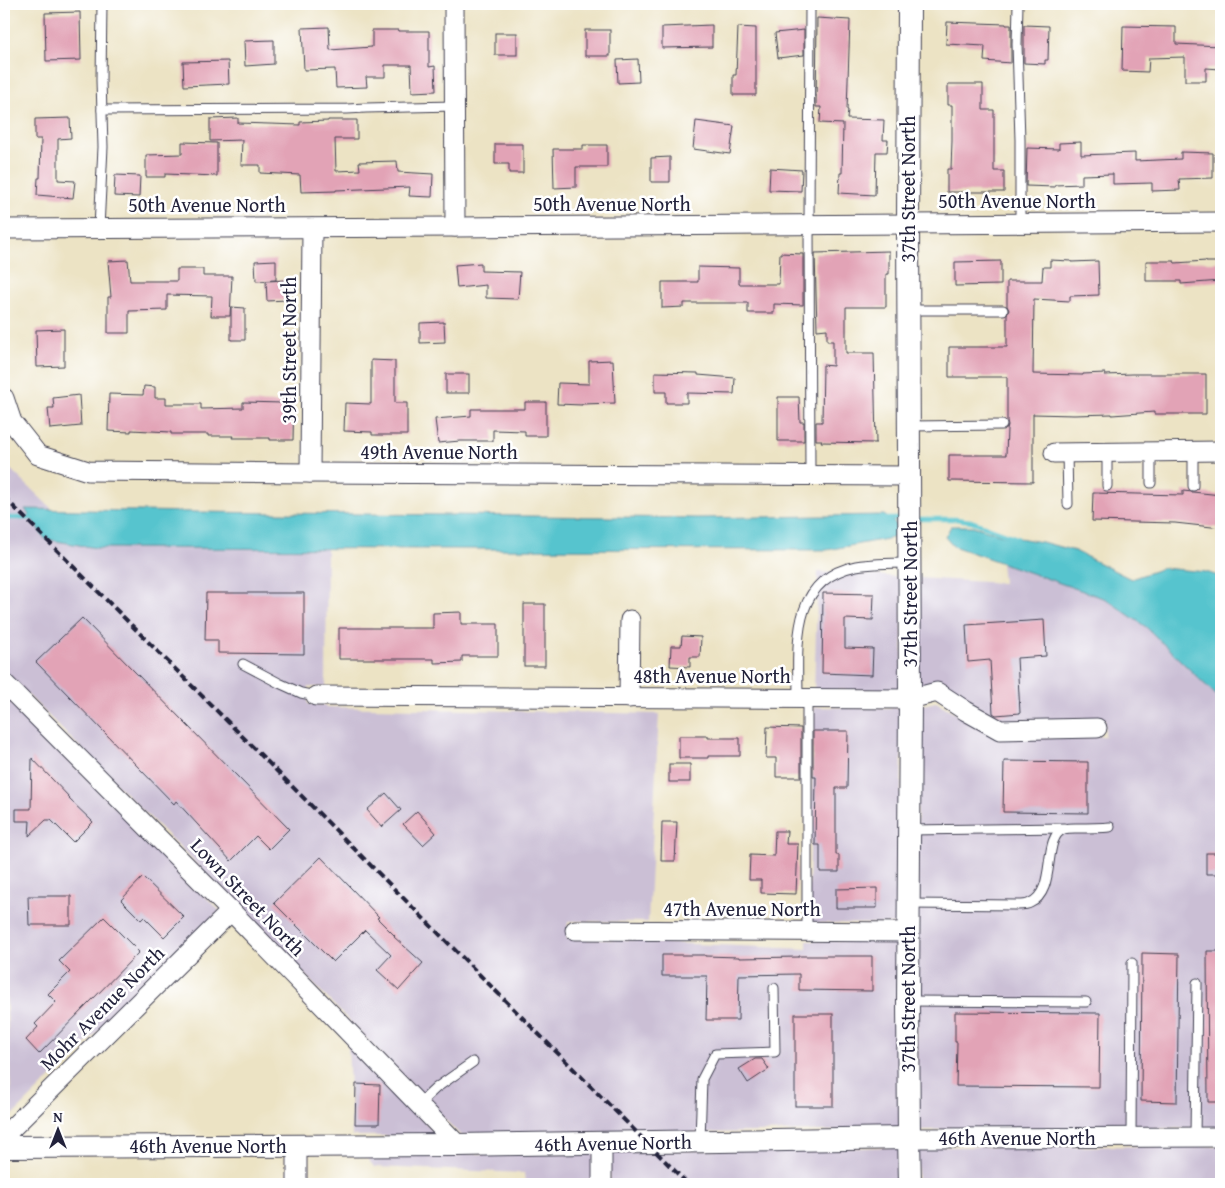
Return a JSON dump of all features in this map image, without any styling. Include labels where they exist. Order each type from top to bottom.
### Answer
[{"type":"street","points":[[454,4],[456,227]]},
{"type":"street","name":"37th Street North","points":[[909,4],[910,699],[908,1001],[910,1184]]},
{"type":"street","name":"50th Avenue North","points":[[4,228],[312,228],[1221,222]]},
{"type":"street","name":"39th Street North","points":[[310,473],[312,228]]},
{"type":"street","name":"49th Avenue North","points":[[4,398],[12,422],[38,455],[88,471],[810,476],[909,484]]},
{"type":"street","points":[[1061,452],[1221,451]]},
{"type":"street","points":[[629,698],[630,620]]},
{"type":"street","name":"Lown Street North","points":[[4,683],[231,911],[458,1145]]},
{"type":"street","name":"48th Avenue North","points":[[316,696],[910,699],[938,692],[966,711],[1000,730],[1097,728]]},
{"type":"street","name":"Mohr Avenue North","points":[[4,1136],[231,911]]},
{"type":"street","name":"47th Avenue North","points":[[575,930],[908,932]]},
{"type":"street","name":"46th Avenue North","points":[[4,1147],[458,1145],[909,1138],[1221,1137]]},
{"type":"street","points":[[602,1143],[602,1184]]},
{"type":"street","points":[[297,1145],[297,1184]]},
{"type":"lane","points":[[99,228],[103,147],[101,80],[102,4]]},
{"type":"lane","points":[[810,4],[810,476]]},
{"type":"lane","points":[[1018,4],[1020,224]]},
{"type":"lane","points":[[102,110],[347,110],[454,106]]},
{"type":"lane","points":[[908,310],[1003,310]]},
{"type":"lane","points":[[909,426],[1002,425]]},
{"type":"lane","points":[[1193,451],[1193,486]]},
{"type":"lane","points":[[1061,452],[1068,504]]},
{"type":"lane","points":[[1107,452],[1108,486]]},
{"type":"lane","points":[[1151,452],[1151,483]]},
{"type":"lane","points":[[807,932],[803,698],[798,640],[801,617],[810,598],[828,577],[855,567],[887,563],[910,554]]},
{"type":"lane","points":[[242,664],[301,693],[316,696]]},
{"type":"lane","points":[[908,904],[1018,905],[1030,903],[1037,898],[1047,879],[1052,841],[1064,828]]},
{"type":"lane","points":[[909,830],[1110,828]]},
{"type":"lane","points":[[1131,1138],[1132,963]]},
{"type":"lane","points":[[1195,1137],[1197,982]]},
{"type":"lane","points":[[700,1141],[702,1079],[715,1054],[775,1052],[774,988]]},
{"type":"lane","points":[[908,1001],[1086,1002]]},
{"type":"lane","points":[[419,1104],[436,1088],[473,1062]]},
{"type":"shaded area","points":[[4,463],[52,509],[25,509],[45,539],[96,548],[327,549],[326,687],[308,687],[308,704],[326,705],[326,707],[659,714],[648,922],[568,921],[567,939],[647,940],[647,942],[807,949],[807,941],[900,941],[901,1130],[461,1136],[231,899],[4,671]]},
{"type":"shaded area","points":[[1001,563],[1106,599],[1146,627],[1221,700],[1221,1128],[916,1130],[918,706],[936,702],[1000,738],[1105,736],[1105,719],[1002,721],[918,688],[918,578],[1003,583]]},
{"type":"shaded area","points":[[818,572],[902,577],[903,690],[814,690]]},
{"type":"shaded area","points":[[4,695],[220,911],[12,1116],[4,950]]},
{"type":"shaded area","points":[[814,707],[902,708],[900,924],[808,923]]},
{"type":"shaded area","points":[[348,1044],[438,1136],[352,1136]]},
{"type":"shaded area","points":[[1221,1146],[1221,1184],[918,1184],[917,1147]]},
{"type":"shaded area","points":[[901,1147],[902,1184],[610,1184],[610,1152]]},
{"type":"shaded area","points":[[594,1152],[594,1184],[525,1184],[524,1173],[374,1167],[364,1154],[455,1154],[458,1157],[462,1154]]},
{"type":"water","points":[[25,509],[698,518],[884,515],[897,525],[897,537],[827,550],[96,548],[45,539]]},
{"type":"water","points":[[951,526],[973,526],[1002,535],[1042,542],[1075,551],[1131,579],[1163,568],[1206,572],[1221,577],[1221,700],[1146,627],[1106,599],[953,546],[945,537]]},
{"type":"building","points":[[80,12],[81,60],[46,61],[45,13]]},
{"type":"building","points":[[817,18],[850,20],[847,119],[884,120],[883,140],[888,140],[887,152],[876,152],[875,195],[839,193],[840,173],[842,173],[843,124],[820,123],[821,107],[816,107]]},
{"type":"building","points":[[947,22],[1011,25],[1011,63],[984,61],[985,46],[946,44]]},
{"type":"building","points":[[712,25],[712,47],[662,48],[662,27]]},
{"type":"building","points":[[1024,25],[1049,26],[1048,60],[1045,60],[1045,64],[1024,63]]},
{"type":"building","points":[[1123,26],[1176,27],[1176,44],[1221,46],[1221,69],[1206,68],[1206,81],[1185,81],[1185,57],[1149,58],[1148,72],[1122,71]]},
{"type":"building","points":[[329,27],[330,50],[372,47],[372,30],[429,31],[429,67],[435,66],[436,91],[412,92],[411,65],[385,65],[385,77],[366,77],[367,87],[336,88],[335,69],[304,70],[302,28]]},
{"type":"building","points":[[738,27],[756,28],[756,95],[733,95],[733,75],[736,75]]},
{"type":"building","points":[[585,30],[610,30],[610,56],[585,56]]},
{"type":"building","points":[[804,30],[804,55],[778,58],[775,33]]},
{"type":"building","points":[[495,33],[517,33],[517,55],[495,55]]},
{"type":"building","points":[[274,40],[274,64],[245,66],[244,41]]},
{"type":"building","points":[[638,59],[639,82],[618,83],[617,60]]},
{"type":"building","points":[[228,61],[229,84],[184,86],[183,62]]},
{"type":"building","points":[[948,84],[983,84],[983,110],[994,110],[994,171],[1004,171],[1004,192],[947,192],[947,169],[951,169],[952,141],[952,105],[948,105]]},
{"type":"building","points":[[70,118],[71,138],[58,139],[58,180],[75,181],[73,198],[37,195],[38,178],[40,178],[41,139],[35,139],[35,119]]},
{"type":"building","points":[[238,118],[238,123],[300,125],[300,122],[357,120],[357,139],[335,139],[336,171],[360,170],[359,162],[397,161],[398,172],[433,174],[432,197],[409,196],[410,187],[301,192],[300,175],[260,173],[260,165],[241,165],[242,140],[210,141],[210,119]]},
{"type":"building","points":[[696,121],[734,126],[730,154],[693,149]]},
{"type":"building","points":[[182,142],[217,143],[217,176],[165,174],[165,177],[146,177],[146,155],[182,154]]},
{"type":"building","points":[[1081,142],[1081,155],[1135,153],[1135,161],[1181,159],[1181,152],[1213,153],[1213,178],[1179,179],[1180,190],[1152,191],[1152,183],[1113,184],[1113,174],[1082,175],[1082,184],[1055,185],[1055,187],[1026,186],[1027,148],[1059,149],[1059,143]]},
{"type":"building","points":[[495,144],[523,144],[523,173],[509,173],[509,164],[495,164]]},
{"type":"building","points":[[583,145],[607,145],[607,167],[576,167],[576,187],[554,188],[553,149],[583,149]]},
{"type":"building","points":[[670,157],[670,182],[651,182],[651,158]]},
{"type":"building","points":[[770,168],[802,170],[801,191],[769,190]]},
{"type":"building","points":[[115,175],[140,176],[139,197],[114,196]]},
{"type":"building","points":[[889,251],[889,274],[886,274],[886,307],[846,307],[846,353],[874,353],[876,443],[821,442],[822,440],[816,440],[816,422],[822,422],[823,365],[833,366],[833,341],[827,341],[827,329],[817,330],[815,253]]},
{"type":"building","points":[[780,253],[803,254],[803,305],[774,304],[774,313],[748,313],[748,303],[684,303],[684,307],[662,308],[662,282],[698,282],[698,267],[739,268],[739,284],[779,284]]},
{"type":"building","points":[[128,260],[130,281],[177,281],[177,269],[203,269],[203,276],[232,276],[230,316],[211,316],[212,296],[167,295],[167,310],[129,311],[129,333],[108,333],[108,297],[111,297],[108,261]]},
{"type":"building","points":[[276,260],[276,280],[256,281],[255,261]]},
{"type":"building","points":[[1050,260],[1071,262],[1098,261],[1099,295],[1070,296],[1070,301],[1034,299],[1033,374],[1206,374],[1206,414],[1154,414],[1154,412],[1112,415],[1033,414],[1033,482],[949,481],[949,455],[1006,455],[1008,425],[1007,377],[949,377],[949,347],[1007,347],[1007,314],[1009,310],[1007,306],[1007,281],[1042,281],[1043,267],[1050,267]]},
{"type":"building","points":[[1001,261],[1001,285],[955,286],[955,262]]},
{"type":"building","points":[[1146,261],[1174,261],[1175,263],[1221,262],[1221,281],[1181,284],[1181,281],[1146,281]]},
{"type":"building","points":[[481,263],[481,271],[520,272],[518,299],[486,298],[486,285],[457,288],[455,265]]},
{"type":"building","points":[[287,280],[287,300],[267,301],[266,281]]},
{"type":"building","points":[[231,307],[245,308],[245,340],[231,340]]},
{"type":"building","points":[[444,322],[445,342],[420,343],[420,323]]},
{"type":"building","points":[[64,329],[64,366],[37,367],[36,330]]},
{"type":"building","points":[[371,360],[395,361],[395,403],[407,403],[407,435],[372,435],[372,432],[344,431],[345,403],[371,404]]},
{"type":"building","points":[[613,360],[615,403],[557,404],[558,383],[589,384],[589,361]]},
{"type":"building","points":[[655,372],[698,373],[698,375],[735,378],[734,394],[687,393],[687,403],[666,403],[666,392],[655,392]]},
{"type":"building","points":[[446,374],[469,374],[469,393],[446,393]]},
{"type":"building","points":[[144,386],[155,387],[155,398],[166,398],[166,404],[201,404],[201,409],[243,408],[243,402],[282,403],[283,392],[294,392],[293,440],[232,438],[233,436],[171,434],[171,432],[131,430],[131,432],[108,431],[109,394],[143,395]]},
{"type":"building","points":[[79,395],[81,426],[50,429],[48,408],[54,408],[53,398]]},
{"type":"building","points":[[778,397],[799,397],[800,422],[804,422],[804,441],[778,441]]},
{"type":"building","points":[[525,402],[546,402],[546,436],[525,436],[525,431],[493,430],[493,441],[438,443],[435,419],[471,416],[471,409],[525,409]]},
{"type":"building","points":[[1183,491],[1221,495],[1221,528],[1175,523],[1092,521],[1093,493],[1183,495]]},
{"type":"building","points":[[206,593],[304,593],[304,654],[218,653],[218,640],[205,640]]},
{"type":"building","points":[[823,593],[874,594],[873,620],[845,619],[845,648],[873,649],[872,675],[822,673]]},
{"type":"building","points":[[524,604],[545,604],[545,666],[524,666]]},
{"type":"building","points":[[461,612],[461,624],[498,624],[498,656],[462,656],[462,662],[434,663],[434,659],[339,659],[339,628],[433,628],[433,613]]},
{"type":"building","points":[[82,618],[289,829],[269,849],[256,836],[231,861],[176,801],[174,804],[36,662]]},
{"type":"building","points":[[1044,620],[1046,656],[1017,658],[1020,713],[996,715],[993,713],[990,660],[968,662],[966,625]]},
{"type":"building","points":[[682,636],[701,637],[700,657],[690,657],[690,667],[670,666],[671,646],[681,646]]},
{"type":"building","points":[[767,727],[801,728],[801,777],[776,777],[776,758],[766,758]]},
{"type":"building","points":[[813,731],[848,731],[847,788],[836,788],[836,855],[839,855],[839,872],[820,872],[820,845],[815,845],[816,777],[813,777]]},
{"type":"building","points":[[679,736],[740,738],[740,756],[679,758]]},
{"type":"building","points":[[32,758],[69,799],[93,822],[73,842],[51,820],[46,820],[29,836],[30,821],[16,821],[16,809],[31,809]]},
{"type":"building","points":[[1004,761],[1088,762],[1088,813],[1003,812]]},
{"type":"building","points":[[669,764],[690,764],[690,782],[669,782]]},
{"type":"building","points":[[386,793],[401,810],[382,827],[367,810]]},
{"type":"building","points":[[417,811],[436,833],[423,845],[403,824]]},
{"type":"building","points":[[662,822],[677,822],[675,861],[661,861]]},
{"type":"building","points":[[775,831],[787,831],[786,844],[798,844],[796,894],[761,893],[761,880],[749,880],[750,855],[774,856]]},
{"type":"building","points":[[1206,853],[1221,853],[1221,874],[1206,874]]},
{"type":"building","points":[[321,857],[379,917],[377,918],[394,937],[423,963],[399,990],[377,970],[391,955],[365,930],[333,962],[274,903]]},
{"type":"building","points":[[143,877],[184,917],[164,937],[144,917],[141,920],[121,900]]},
{"type":"building","points":[[877,888],[877,908],[836,908],[836,889]]},
{"type":"building","points":[[28,896],[71,896],[71,925],[29,925]]},
{"type":"building","points":[[104,917],[139,952],[39,1054],[26,1040],[38,1027],[35,1024],[56,1002],[48,994],[70,972],[59,961]]},
{"type":"building","points":[[1207,951],[1221,951],[1221,1102],[1208,1102]]},
{"type":"building","points":[[1142,953],[1179,954],[1177,1102],[1141,1101]]},
{"type":"building","points":[[662,955],[705,955],[739,958],[872,956],[872,991],[799,990],[799,974],[739,975],[738,1020],[706,1020],[707,976],[662,976]]},
{"type":"building","points":[[955,1012],[1100,1013],[1099,1087],[956,1086],[957,1042],[955,1042]]},
{"type":"building","points":[[795,1014],[833,1014],[833,1106],[795,1106]]},
{"type":"building","points":[[755,1059],[762,1059],[769,1069],[748,1083],[739,1069]]},
{"type":"building","points":[[356,1084],[380,1085],[379,1124],[355,1124]]},
{"type":"waterway","points":[[4,518],[35,518]]},
{"type":"waterway","points":[[885,519],[903,519]]},
{"type":"waterway","points":[[915,519],[971,521],[1017,538]]},
{"type":"railway","points":[[4,497],[688,1184]]}]
